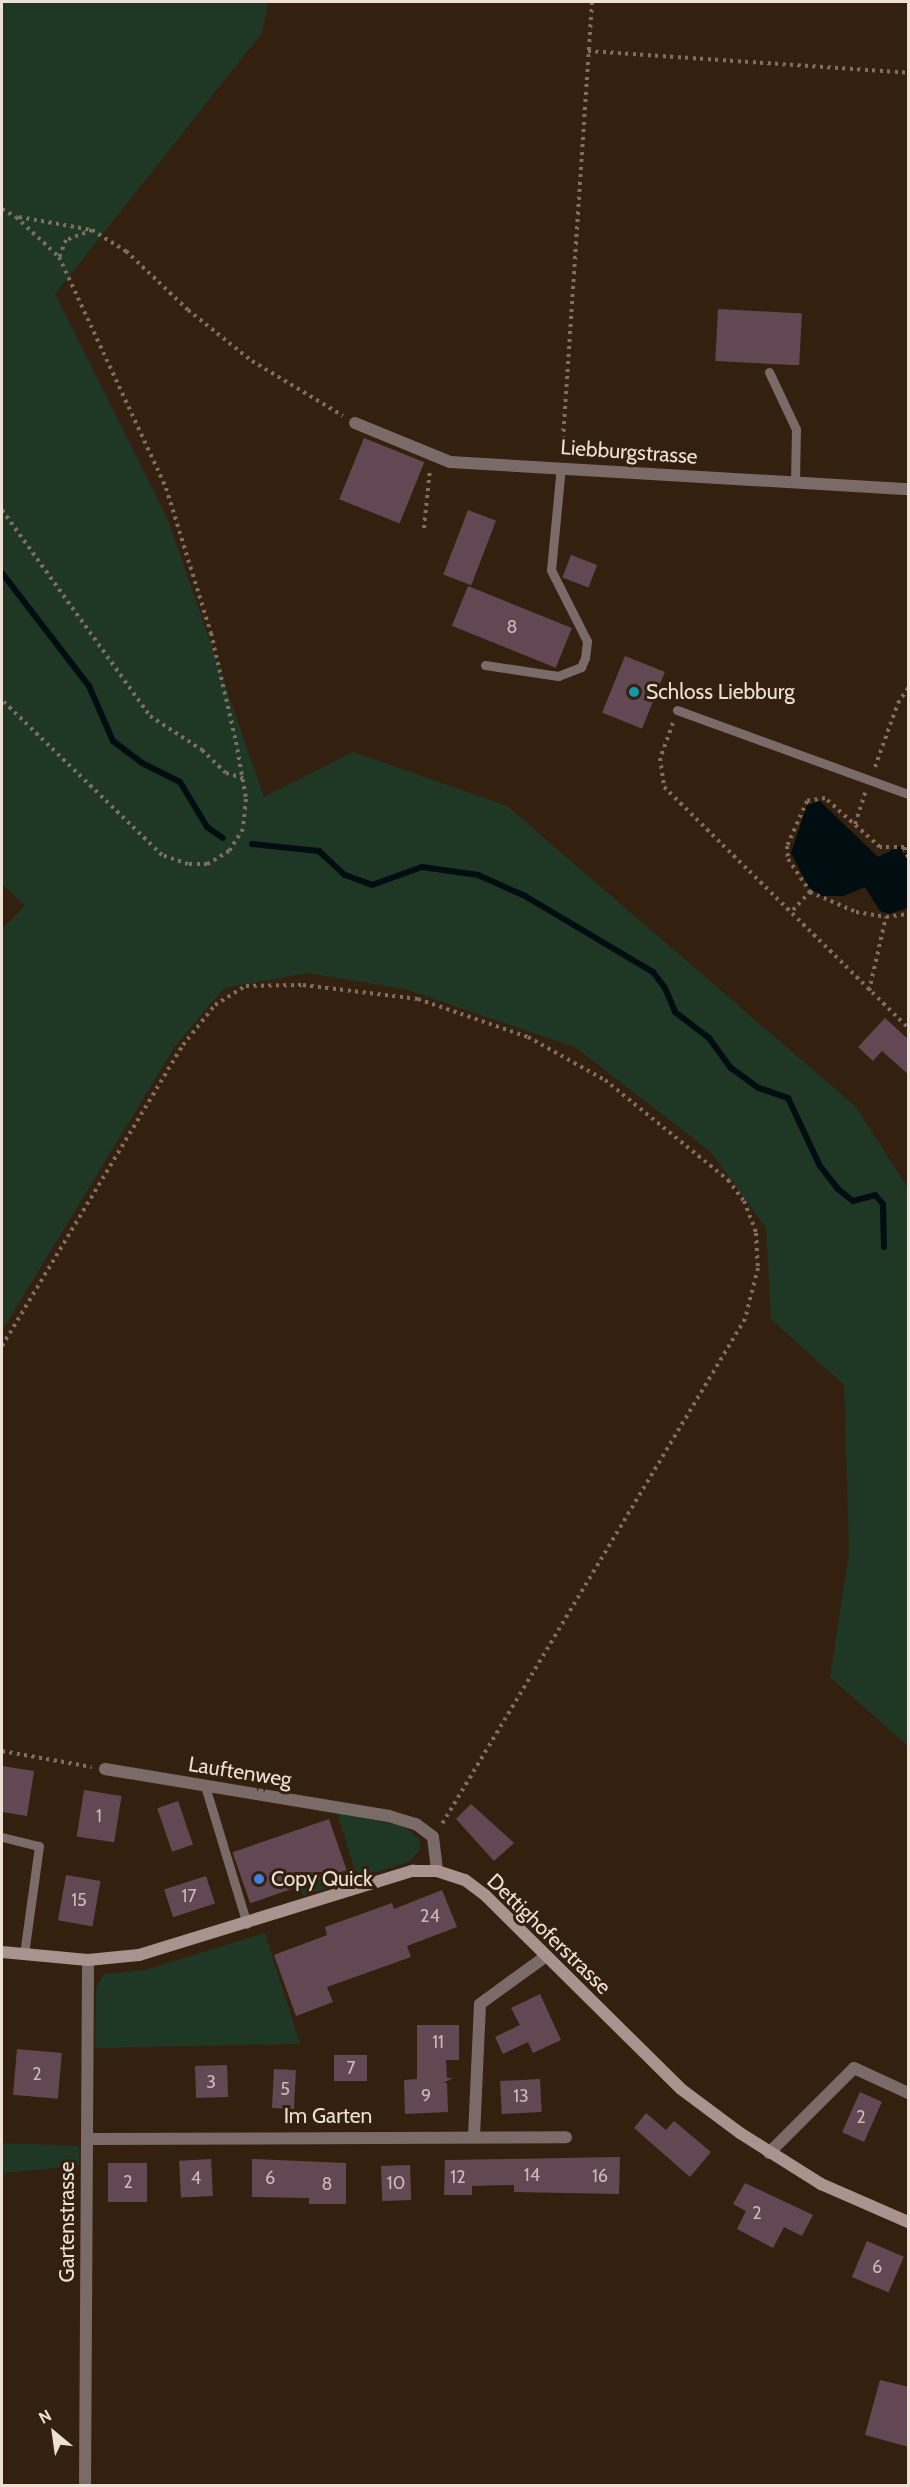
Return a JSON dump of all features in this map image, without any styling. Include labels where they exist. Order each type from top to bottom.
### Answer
[{"type":"street","name":"Liebburgstrasse","points":[[355,423],[431,457],[501,466],[561,467],[909,489]]},
{"type":"street","name":"Lauftenweg","points":[[105,1769],[389,1816],[416,1824],[433,1837]]},
{"type":"street","points":[[433,1837],[437,1871]]},
{"type":"street","name":"Dettighoferstrasse","points":[[2,1952],[88,1960],[140,1956],[413,1871],[437,1871],[465,1880],[485,1895],[681,2089],[749,2141],[821,2184],[909,2222]]},
{"type":"street","points":[[474,2136],[476,2012],[485,1997],[535,1968],[546,1956]]},
{"type":"street","name":"Gartenstrasse","points":[[85,2486],[90,2139],[88,1960]]},
{"type":"street","points":[[769,2153],[854,2068],[909,2093]]},
{"type":"street","name":"Im Garten","points":[[90,2139],[566,2137]]},
{"type":"lane","points":[[769,372],[796,429],[795,483]]},
{"type":"lane","points":[[485,665],[558,676],[581,667],[585,658],[587,641],[551,570],[561,467]]},
{"type":"lane","points":[[677,710],[909,794]]},
{"type":"lane","points":[[205,1786],[247,1924]]},
{"type":"lane","points":[[2,1837],[39,1846],[24,1954]]},
{"type":"path","points":[[561,467],[592,2]]},
{"type":"path","points":[[588,51],[909,73]]},
{"type":"path","points":[[2,209],[16,217],[59,257],[70,288],[166,488],[211,633],[243,778],[246,799],[243,829],[229,851],[207,864],[188,864],[162,855],[143,840],[2,700]]},
{"type":"path","points":[[16,217],[92,230],[126,251],[188,310],[252,361],[355,423]]},
{"type":"path","points":[[59,257],[66,240],[92,230]]},
{"type":"path","points":[[424,528],[431,457]]},
{"type":"path","points":[[2,510],[150,716],[202,750],[226,773],[243,778]]},
{"type":"path","points":[[855,824],[898,703],[909,688]]},
{"type":"path","points":[[677,710],[660,758],[664,787],[793,910],[868,992],[909,1028]]},
{"type":"path","points":[[909,857],[904,847],[880,847],[825,798],[816,797],[803,808],[788,846],[788,859],[810,892],[856,912],[886,917],[909,914]]},
{"type":"path","points":[[793,910],[810,892]]},
{"type":"path","points":[[868,992],[886,917]]},
{"type":"path","points":[[2,1346],[183,1045],[214,1005],[246,986],[303,985],[418,999],[528,1037],[605,1080],[728,1180],[744,1201],[756,1233],[758,1268],[745,1319],[433,1837]]},
{"type":"path","points":[[2,1751],[105,1769]]},
{"type":"green space","points":[[2,2],[268,2],[262,33],[55,294],[168,520],[264,797],[353,752],[507,806],[856,1107],[908,1188],[908,1746],[830,1677],[849,1553],[844,1385],[771,1319],[766,1228],[711,1152],[575,1047],[405,989],[308,973],[224,988],[175,1046],[2,1331],[2,929],[25,906],[2,884]]},
{"type":"green space","points":[[337,1812],[404,1826],[420,1840],[419,1851],[408,1862],[303,1896],[299,1887],[354,1868]]},
{"type":"green space","points":[[265,1933],[300,2044],[95,2048],[96,1988],[104,1974],[145,1970]]},
{"type":"green space","points":[[2,2143],[79,2146],[79,2166],[2,2173]]},
{"type":"shaded area","points":[[820,801],[878,857],[900,846],[903,854],[908,852],[908,908],[889,914],[880,911],[865,887],[843,896],[822,896],[809,888],[791,853],[807,805]]},
{"type":"building","points":[[718,309],[802,313],[799,365],[715,361]]},
{"type":"building","points":[[364,438],[424,462],[400,524],[339,499]]},
{"type":"building","points":[[468,510],[496,521],[471,585],[443,574]]},
{"type":"building","points":[[571,555],[597,565],[589,587],[562,577]]},
{"type":"building","points":[[468,586],[572,628],[556,668],[452,626]]},
{"type":"building","name":"Schloss Liebburg","points":[[625,656],[665,672],[642,729],[602,713]]},
{"type":"building","points":[[885,1018],[909,1040],[909,1075],[882,1051],[873,1061],[858,1047]]},
{"type":"building","points":[[2,1766],[34,1771],[27,1816],[2,1812]]},
{"type":"building","points":[[84,1790],[122,1796],[114,1842],[77,1836]]},
{"type":"building","points":[[178,1801],[193,1844],[172,1852],[157,1808]]},
{"type":"building","points":[[471,1804],[514,1843],[494,1861],[456,1819]]},
{"type":"building","points":[[329,1819],[347,1870],[250,1903],[233,1852]]},
{"type":"building","points":[[66,1875],[100,1881],[92,1926],[58,1920]]},
{"type":"building","points":[[206,1876],[215,1904],[173,1917],[164,1890]]},
{"type":"building","points":[[442,1890],[457,1927],[407,1946],[411,1957],[327,1987],[333,2002],[296,2016],[274,1955],[327,1935],[325,1927],[392,1903],[394,1909]]},
{"type":"building","points":[[540,1994],[561,2040],[533,2053],[528,2042],[503,2054],[495,2037],[520,2025],[511,2008]]},
{"type":"building","points":[[417,2025],[459,2025],[459,2060],[446,2060],[447,2078],[453,2078],[443,2083],[447,2083],[448,2112],[405,2114],[404,2080],[417,2079]]},
{"type":"building","points":[[17,2049],[62,2053],[58,2099],[13,2095]]},
{"type":"building","points":[[334,2055],[367,2055],[367,2081],[334,2081]]},
{"type":"building","points":[[227,2065],[228,2097],[196,2098],[195,2066]]},
{"type":"building","points":[[274,2069],[296,2070],[294,2109],[272,2108]]},
{"type":"building","points":[[540,2079],[542,2112],[502,2114],[500,2081]]},
{"type":"building","points":[[860,2092],[882,2102],[864,2142],[842,2132]]},
{"type":"building","points":[[646,2113],[666,2130],[674,2121],[711,2152],[690,2177],[634,2128]]},
{"type":"building","points":[[620,2157],[619,2194],[514,2192],[514,2185],[472,2186],[472,2195],[444,2195],[445,2160]]},
{"type":"building","points":[[211,2159],[213,2196],[181,2198],[179,2161]]},
{"type":"building","points":[[252,2159],[346,2163],[346,2204],[309,2204],[309,2198],[252,2197]]},
{"type":"building","points":[[108,2163],[147,2163],[147,2202],[108,2202]]},
{"type":"building","points":[[410,2165],[411,2200],[382,2201],[381,2166]]},
{"type":"building","points":[[745,2183],[813,2215],[802,2236],[784,2227],[773,2248],[737,2229],[746,2211],[733,2204]]},
{"type":"building","points":[[867,2241],[904,2257],[889,2293],[852,2277]]},
{"type":"building","points":[[880,2380],[909,2387],[909,2447],[865,2435]]},
{"type":"waterway","points":[[2,573],[89,686],[113,741],[142,763],[180,782],[207,827],[223,838]]},
{"type":"waterway","points":[[252,844],[319,851],[345,875],[372,885],[422,867],[478,875],[525,896],[653,972],[665,988],[675,1012],[709,1038],[731,1068],[759,1088],[788,1098],[820,1166],[838,1189],[853,1201],[875,1195],[883,1204],[884,1247]]},
{"type":"place","name":"Schloss Liebburg","points":[[634,692]]},
{"type":"place","name":"Copy Quick","points":[[259,1879]]}]
